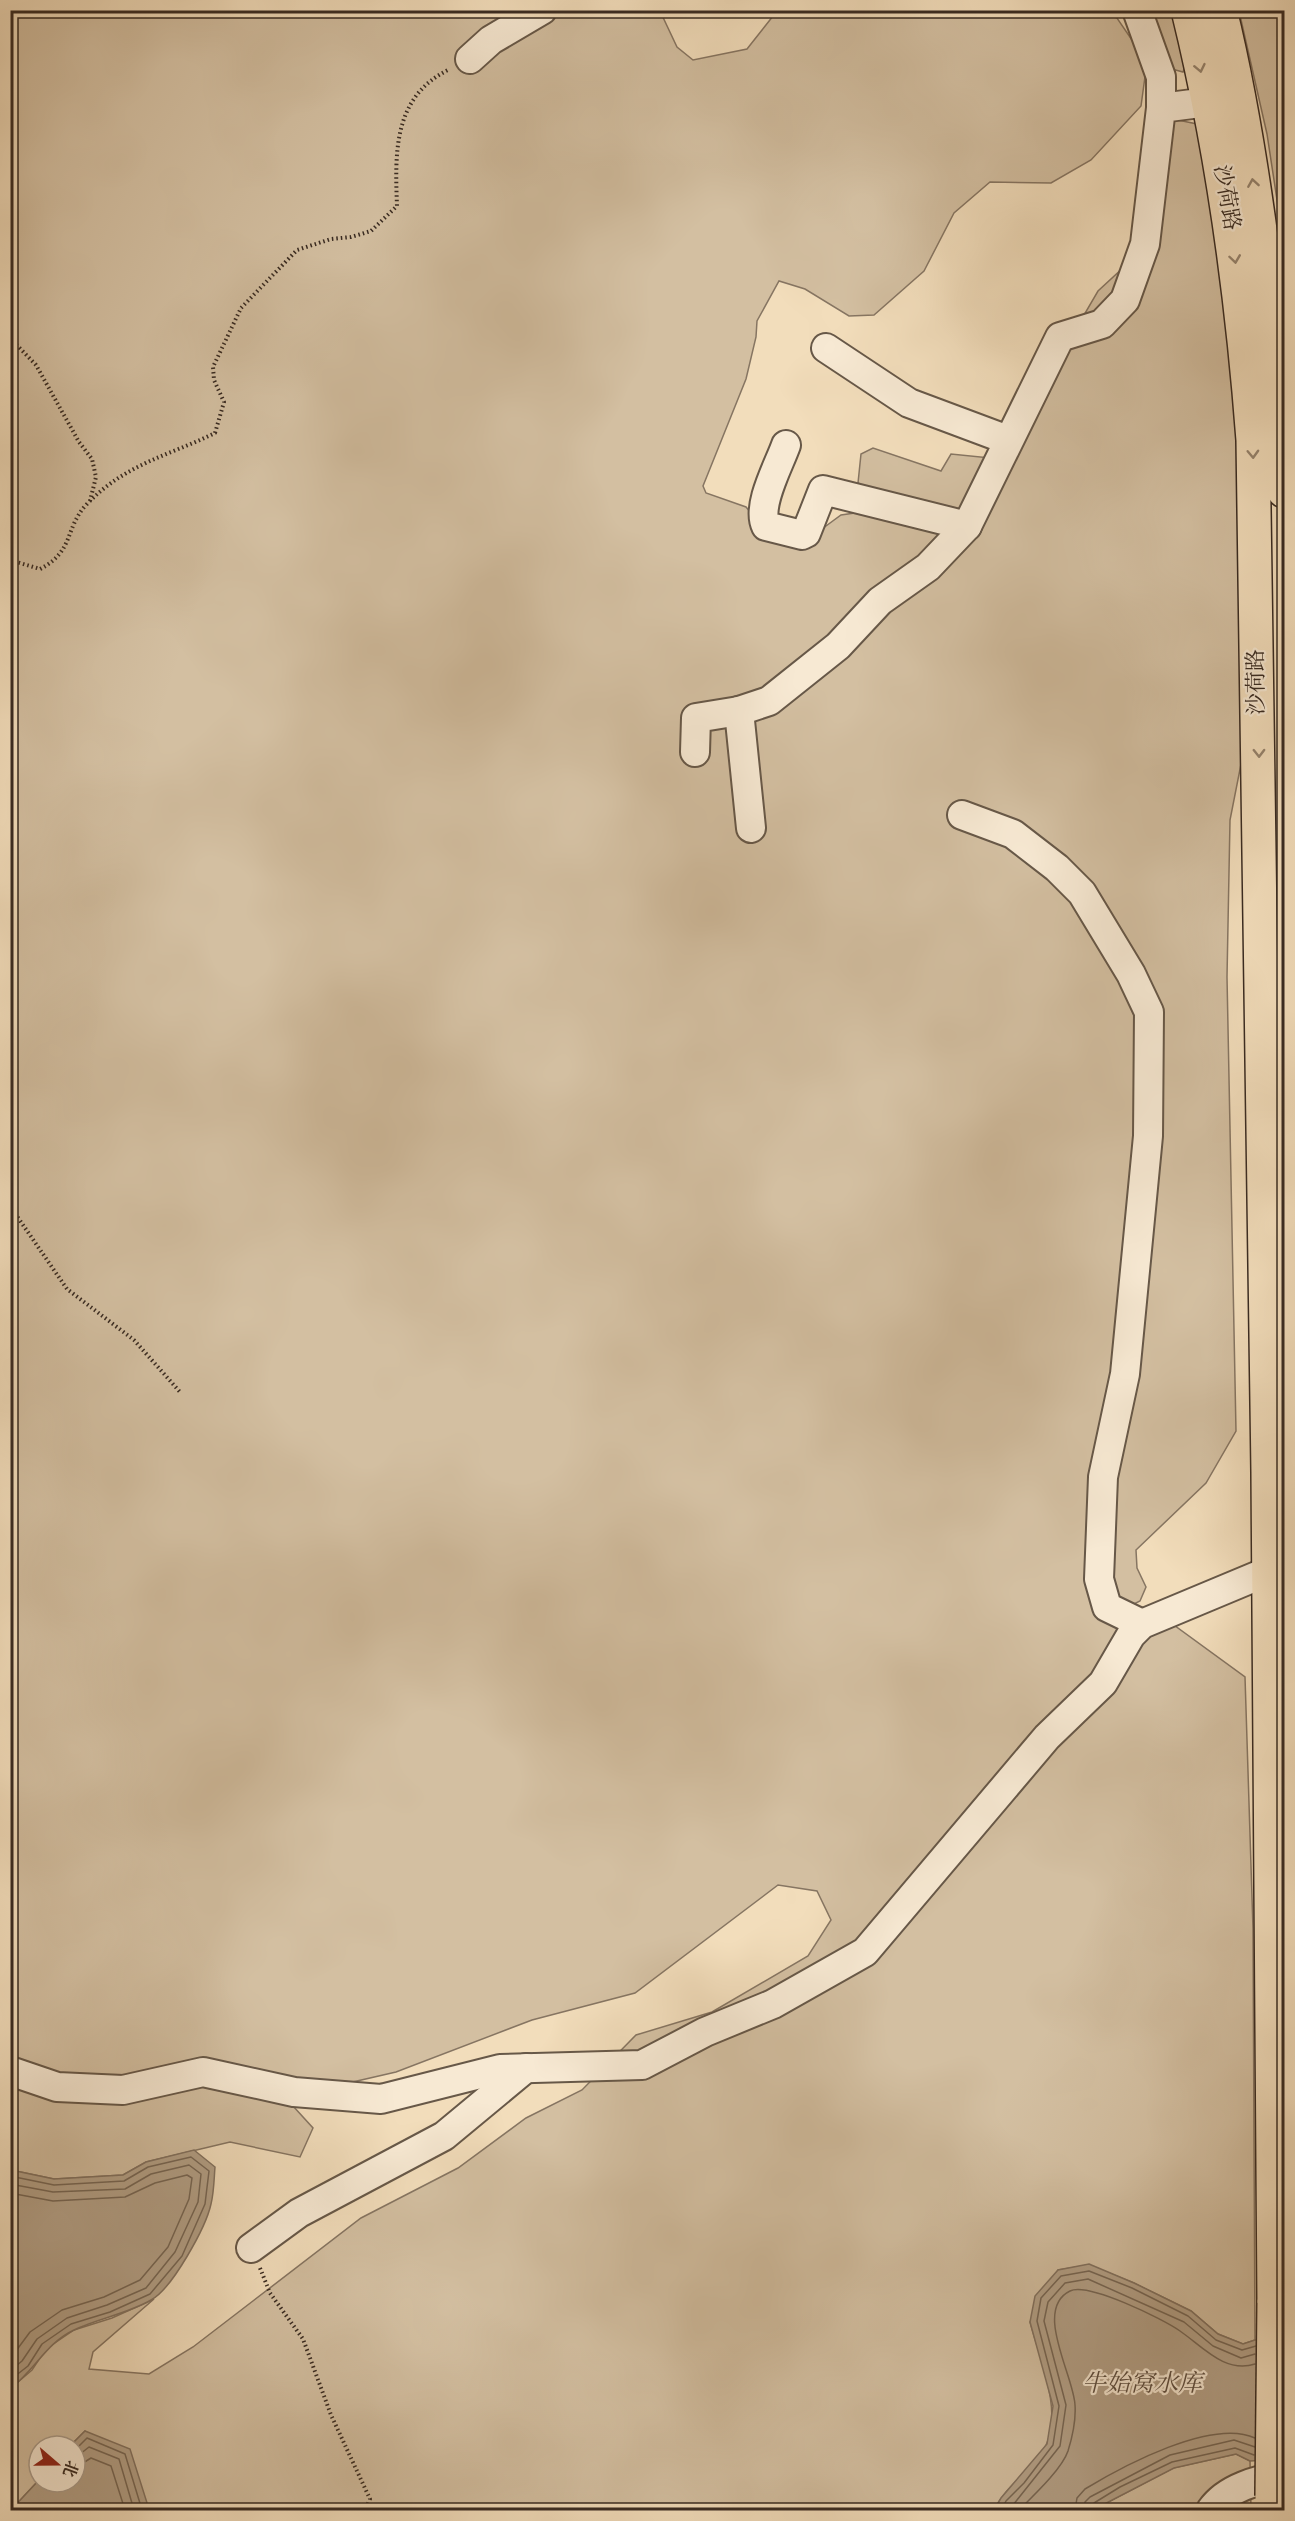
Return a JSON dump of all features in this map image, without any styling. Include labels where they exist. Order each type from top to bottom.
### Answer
[{"type":"main road","name":"沙荷路","points":[[1188,10],[1227,203],[1244,324],[1253,440],[1269,1571],[1276,2494]]},
{"type":"main road","name":"沙荷路","points":[[1220,10],[1243,119],[1257,205],[1283,436],[1284,491]]},
{"type":"lane","points":[[470,59],[491,40],[542,10]]},
{"type":"lane","points":[[695,752],[696,718],[739,711],[769,701],[838,646],[880,601],[928,567],[967,526],[1060,337],[1102,324],[1125,300],[1144,244],[1161,108],[1161,77],[1137,10]]},
{"type":"lane","points":[[1161,108],[1208,102]]},
{"type":"lane","points":[[826,348],[909,403],[1008,440]]},
{"type":"lane","points":[[786,445],[764,502],[762,518],[766,525],[802,535],[806,533],[823,490],[967,526]]},
{"type":"lane","points":[[739,711],[751,828]]},
{"type":"lane","points":[[962,815],[1013,834],[1057,868],[1082,893],[1131,974],[1149,1012],[1147,1148],[1125,1374],[1103,1476],[1099,1579],[1107,1607],[1142,1624]]},
{"type":"lane","points":[[10,2071],[57,2087],[123,2090],[203,2072],[294,2092],[381,2099],[500,2069],[642,2066],[705,2032],[773,2004],[865,1952],[1047,1737],[1103,1683],[1131,1635],[1142,1624],[1269,1571]]},
{"type":"lane","points":[[251,2248],[299,2213],[444,2136],[526,2068]]},
{"type":"lane","points":[[1212,2511],[1217,2501],[1259,2479],[1276,2494]]},
{"type":"path","points":[[10,560],[40,569],[51,563],[67,547],[76,518],[116,478],[147,460],[215,434],[224,402],[214,380],[213,367],[241,308],[297,250],[331,239],[351,237],[371,231],[397,206],[394,163],[397,136],[414,98],[434,76],[470,59]]},
{"type":"path","points":[[10,338],[36,364],[79,442],[92,459],[96,477],[90,502]]},
{"type":"path","points":[[10,1206],[67,1288],[134,1340],[180,1392]]},
{"type":"path","points":[[270,2293],[303,2339],[331,2415],[370,2499],[365,2511]]},
{"type":"shaded area","points":[[11,11],[660,11],[677,47],[693,60],[747,49],[777,11],[1104,11],[1117,18],[1147,62],[1141,106],[1091,160],[1051,183],[990,182],[954,213],[924,271],[874,315],[849,316],[805,289],[779,281],[757,321],[756,337],[746,379],[703,486],[706,493],[746,507],[756,519],[811,537],[841,515],[875,510],[877,494],[858,483],[861,454],[873,448],[941,471],[951,454],[1000,459],[1098,291],[1125,266],[1173,119],[1197,124],[1231,292],[1238,474],[1242,759],[1230,820],[1227,977],[1236,1431],[1206,1483],[1136,1550],[1137,1568],[1146,1587],[1140,1601],[1124,1609],[1156,1622],[1171,1623],[1245,1677],[1253,1929],[1255,2340],[1243,2344],[1218,2334],[1191,2311],[1134,2283],[1089,2265],[1058,2270],[1030,2322],[1048,2384],[1052,2417],[1051,2432],[1041,2454],[1005,2493],[994,2510],[147,2510],[148,2506],[85,2431],[82,2434],[27,2434],[27,2493],[11,2510],[11,2388],[32,2370],[46,2349],[74,2330],[112,2318],[154,2299],[93,2352],[89,2369],[149,2374],[193,2347],[361,2218],[458,2168],[526,2118],[582,2090],[636,2035],[712,2012],[808,1956],[831,1920],[817,1891],[778,1885],[635,1993],[532,2020],[396,2072],[305,2093],[293,2106],[313,2128],[300,2157],[230,2142],[146,2162],[123,2175],[54,2179],[11,2170]]},
{"type":"shaded area","points":[[1149,11],[1177,11],[1187,61],[1183,72],[1168,68]]},
{"type":"shaded area","points":[[1239,11],[1284,11],[1284,246],[1267,134]]},
{"type":"shaded area","points":[[1236,2454],[1250,2461],[1251,2510],[1093,2510],[1173,2468]]},
{"type":"water","points":[[194,2150],[215,2167],[212,2199],[195,2242],[169,2284],[142,2305],[64,2335],[11,2388],[11,2170],[54,2179],[123,2175],[146,2162]]},
{"type":"water","name":"牛始窝水库","points":[[1089,2264],[1191,2311],[1218,2334],[1243,2344],[1255,2340],[1284,2340],[1284,2459],[1250,2461],[1236,2454],[1174,2468],[1093,2510],[994,2510],[1001,2498],[1047,2444],[1053,2406],[1030,2322],[1035,2296],[1058,2270]]},
{"type":"water","points":[[85,2431],[130,2449],[148,2506],[147,2510],[11,2510],[27,2493],[87,2494],[87,2434],[82,2434]]}]
